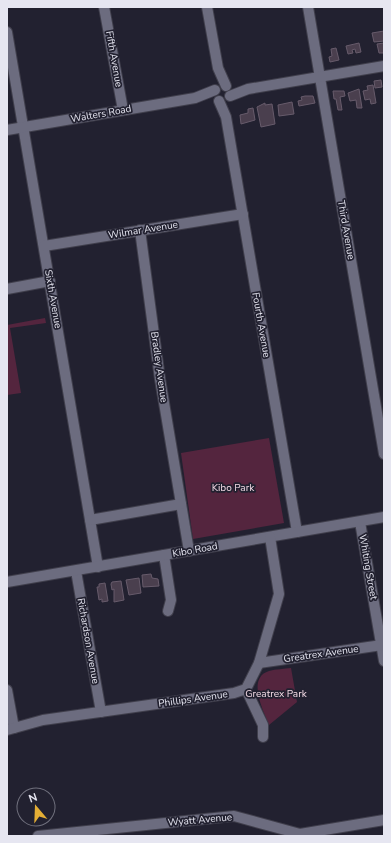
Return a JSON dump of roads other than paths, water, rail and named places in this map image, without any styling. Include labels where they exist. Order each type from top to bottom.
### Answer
[{"type":"street","name":"Fifth Avenue","points":[[104,7],[123,110]]},
{"type":"street","points":[[207,7],[222,93]]},
{"type":"street","name":"Third Avenue","points":[[308,7],[384,454]]},
{"type":"street","name":"Sixth Avenue","points":[[7,32],[98,566]]},
{"type":"street","name":"Walters Road","points":[[7,130],[384,66]]},
{"type":"street","name":"Fourth Avenue","points":[[222,93],[297,532]]},
{"type":"street","name":"Wilmar Avenue","points":[[44,246],[243,214]]},
{"type":"street","name":"Bradley Avenue","points":[[140,230],[160,379],[189,551]]},
{"type":"street","points":[[7,289],[50,281]]},
{"type":"street","points":[[90,520],[181,504]]},
{"type":"street","name":"Kibo Road","points":[[7,582],[384,518]]},
{"type":"street","name":"Whiting Street","points":[[360,522],[384,661]]},
{"type":"street","points":[[263,737],[263,725],[246,689],[259,663],[278,594],[270,537]]},
{"type":"street","points":[[164,555],[171,600],[168,611]]},
{"type":"street","name":"Richardson Avenue","points":[[76,571],[101,712]]},
{"type":"street","name":"Greatrex Avenue","points":[[259,663],[382,645]]},
{"type":"street","name":"Phillips Avenue","points":[[10,729],[43,720],[234,693],[246,689]]},
{"type":"street","points":[[7,690],[10,729]]},
{"type":"street","name":"Wyatt Avenue","points":[[38,836],[234,816],[300,835],[384,820]]},
{"type":"park label","name":"Kibo Park","points":[[233,488]]},
{"type":"park label","name":"Greatrex Park","points":[[276,694]]}]
